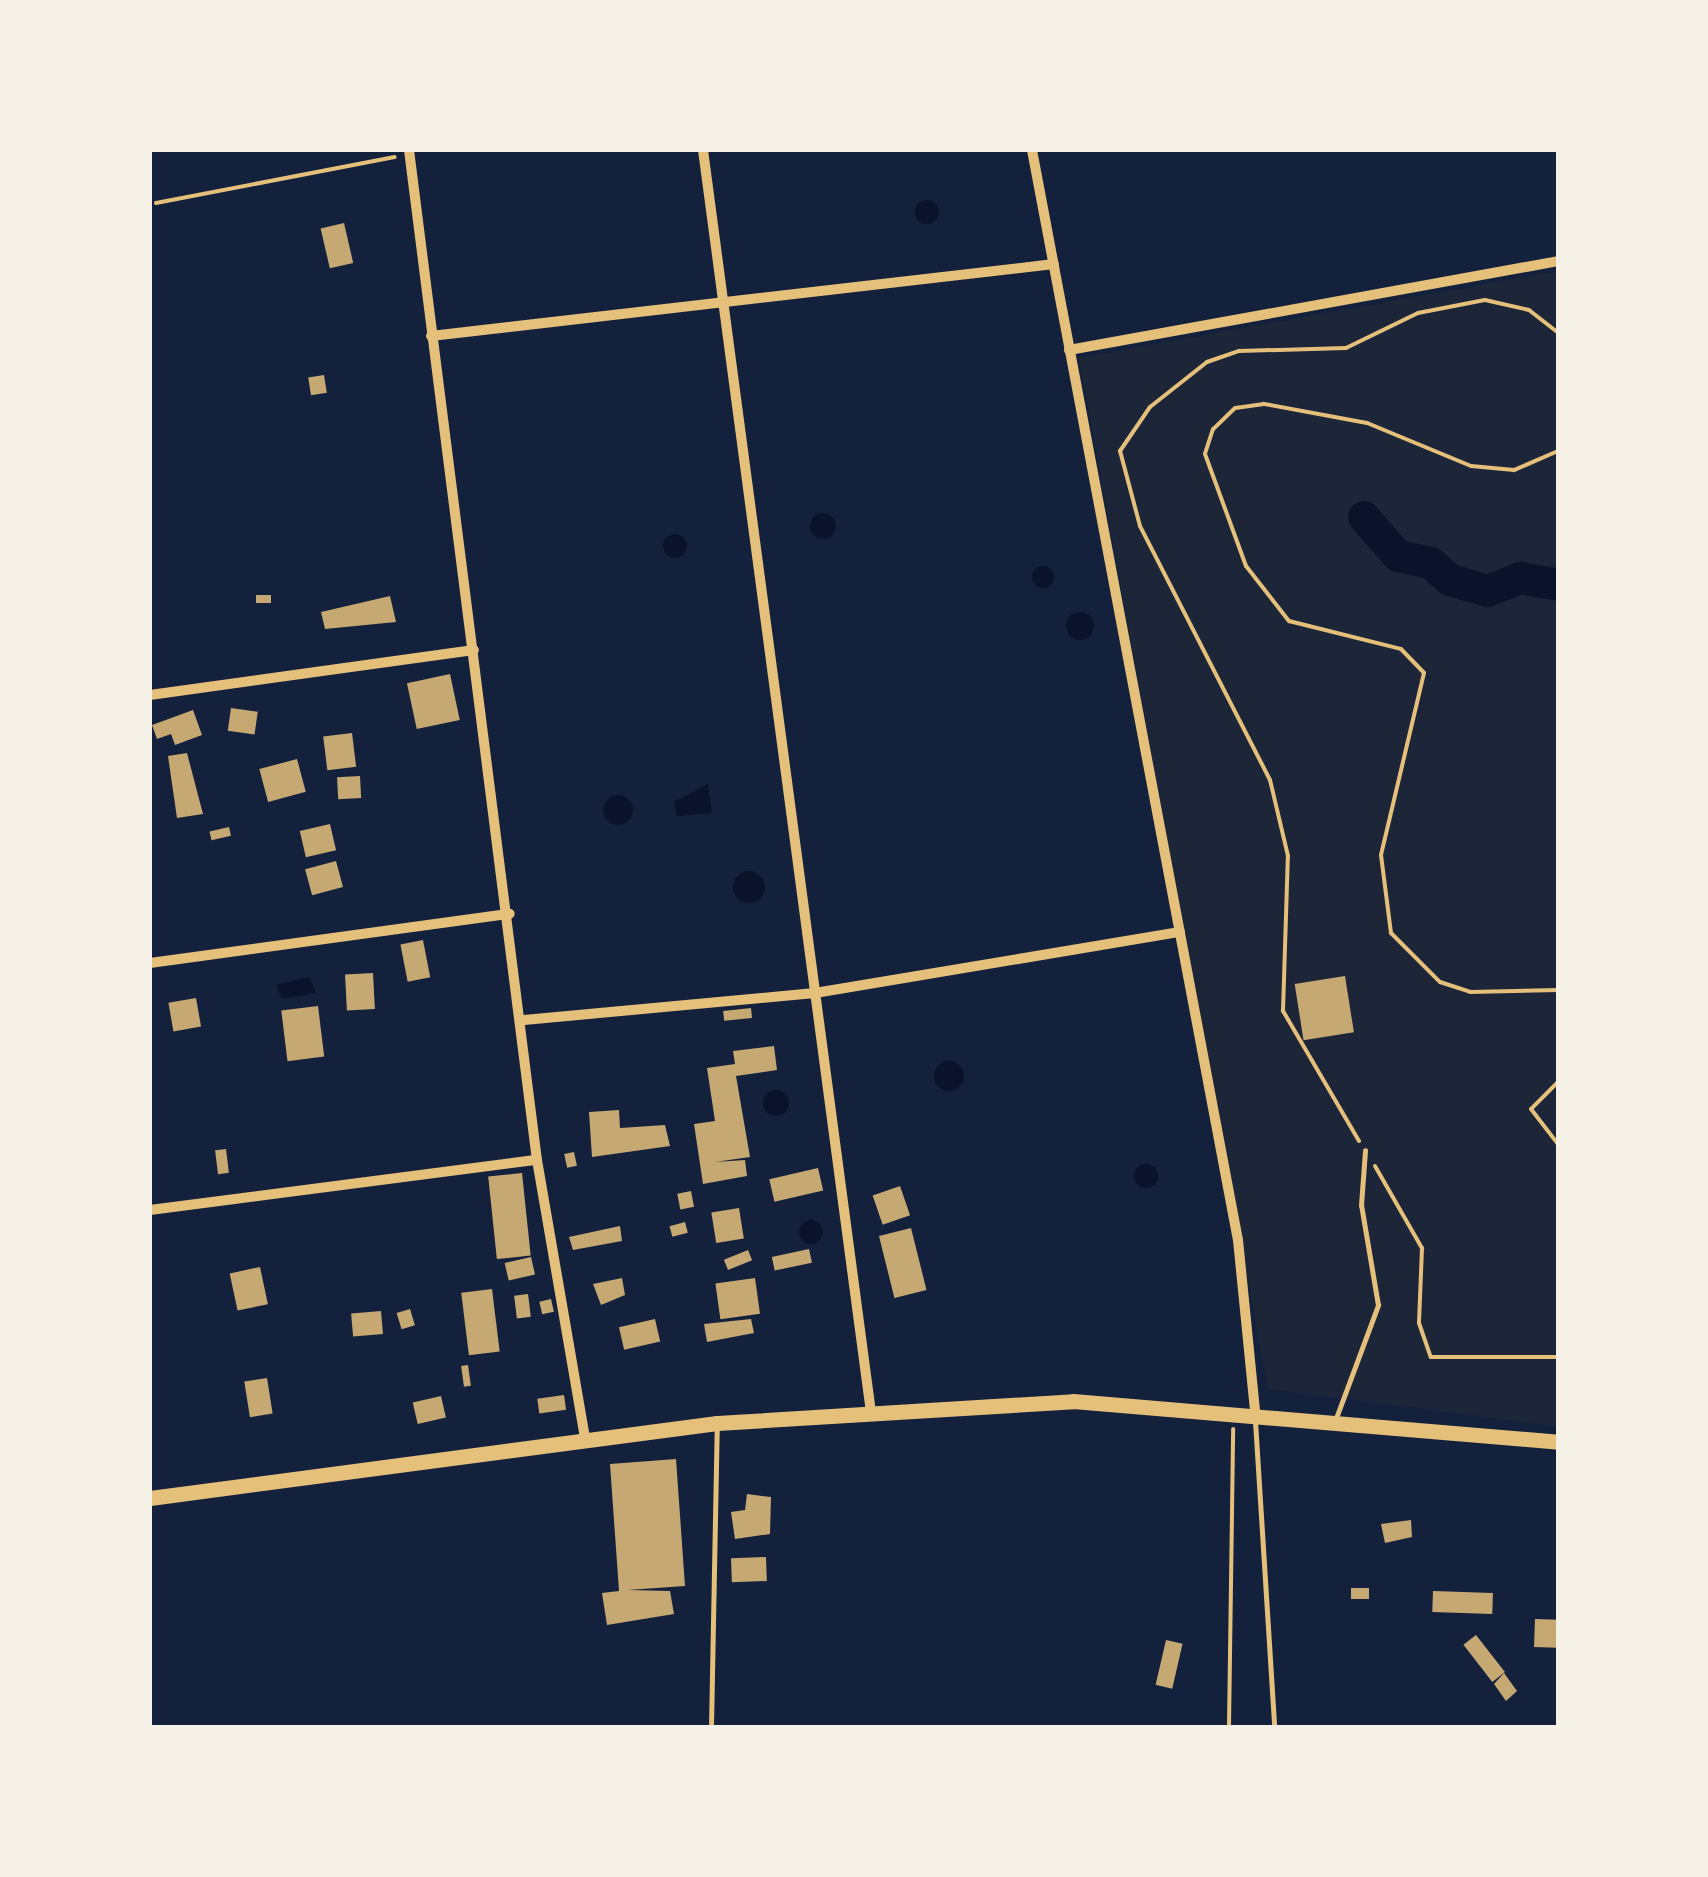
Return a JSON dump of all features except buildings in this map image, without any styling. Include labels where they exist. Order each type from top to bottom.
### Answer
[{"type":"main road","points":[[150,1498],[717,1423],[1073,1402],[1233,1409],[1558,1442]]},
{"type":"street","points":[[703,150],[870,1412]]},
{"type":"street","points":[[1032,150],[1248,1302],[1254,1411]]},
{"type":"street","points":[[409,152],[524,1020],[538,1160],[585,1439]]},
{"type":"street","points":[[1069,350],[1558,261]]},
{"type":"street","points":[[432,336],[1054,264]]},
{"type":"street","points":[[150,695],[474,650]]},
{"type":"street","points":[[150,963],[510,914]]},
{"type":"street","points":[[524,1020],[815,993],[1180,932]]},
{"type":"street","points":[[150,1210],[538,1160]]},
{"type":"lane","points":[[1336,1418],[1378,1305],[1362,1205],[1365,1150]]},
{"type":"lane","points":[[1254,1411],[1274,1727]]},
{"type":"lane","points":[[710,1727],[707,1553],[717,1423]]},
{"type":"path","points":[[156,203],[409,152]]},
{"type":"path","points":[[1558,334],[1529,310],[1485,300],[1418,313],[1346,348],[1239,351],[1207,362],[1150,407],[1120,451],[1140,526],[1270,780],[1288,856],[1283,1011],[1422,1248],[1419,1323],[1431,1357],[1558,1357]]},
{"type":"path","points":[[1558,451],[1514,470],[1470,466],[1367,423],[1264,404],[1235,408],[1213,428],[1205,454],[1246,566],[1289,620],[1401,649],[1424,673],[1381,855],[1391,933],[1440,982],[1470,992],[1558,990]]},
{"type":"path","points":[[1558,1082],[1531,1109],[1558,1144]]},
{"type":"path","points":[[1229,1727],[1233,1409]]},
{"type":"shaded area","points":[[927,200],[939,212],[927,224],[915,212]]},
{"type":"shaded area","points":[[1558,271],[1558,1426],[1268,1389],[1079,358]]},
{"type":"shaded area","points":[[823,513],[832,517],[836,526],[832,535],[823,539],[814,535],[810,526],[814,517]]},
{"type":"shaded area","points":[[675,534],[684,537],[684,555],[675,558],[666,555],[663,546],[666,537]]},
{"type":"shaded area","points":[[1043,566],[1051,569],[1051,585],[1043,588],[1035,585],[1032,577],[1035,569]]},
{"type":"shaded area","points":[[1080,612],[1090,616],[1094,626],[1090,636],[1080,640],[1070,636],[1066,626],[1070,616]]},
{"type":"shaded area","points":[[708,784],[712,813],[677,816],[674,802]]},
{"type":"shaded area","points":[[618,795],[629,799],[633,810],[629,821],[618,825],[607,821],[603,810],[607,799]]},
{"type":"shaded area","points":[[749,871],[760,876],[765,887],[760,898],[749,903],[738,898],[733,887],[738,876]]},
{"type":"shaded area","points":[[309,977],[316,993],[282,999],[276,985]]},
{"type":"shaded area","points":[[949,1061],[960,1065],[964,1076],[960,1087],[949,1091],[938,1087],[934,1076],[938,1065]]},
{"type":"shaded area","points":[[776,1090],[786,1093],[786,1113],[776,1116],[766,1113],[763,1103],[766,1093]]},
{"type":"shaded area","points":[[1146,1164],[1158,1176],[1146,1188],[1134,1176]]},
{"type":"shaded area","points":[[811,1220],[823,1232],[811,1244],[799,1232]]},
{"type":"waterway","points":[[1364,517],[1398,556],[1431,563],[1450,580],[1488,591],[1520,578],[1558,585]]}]
